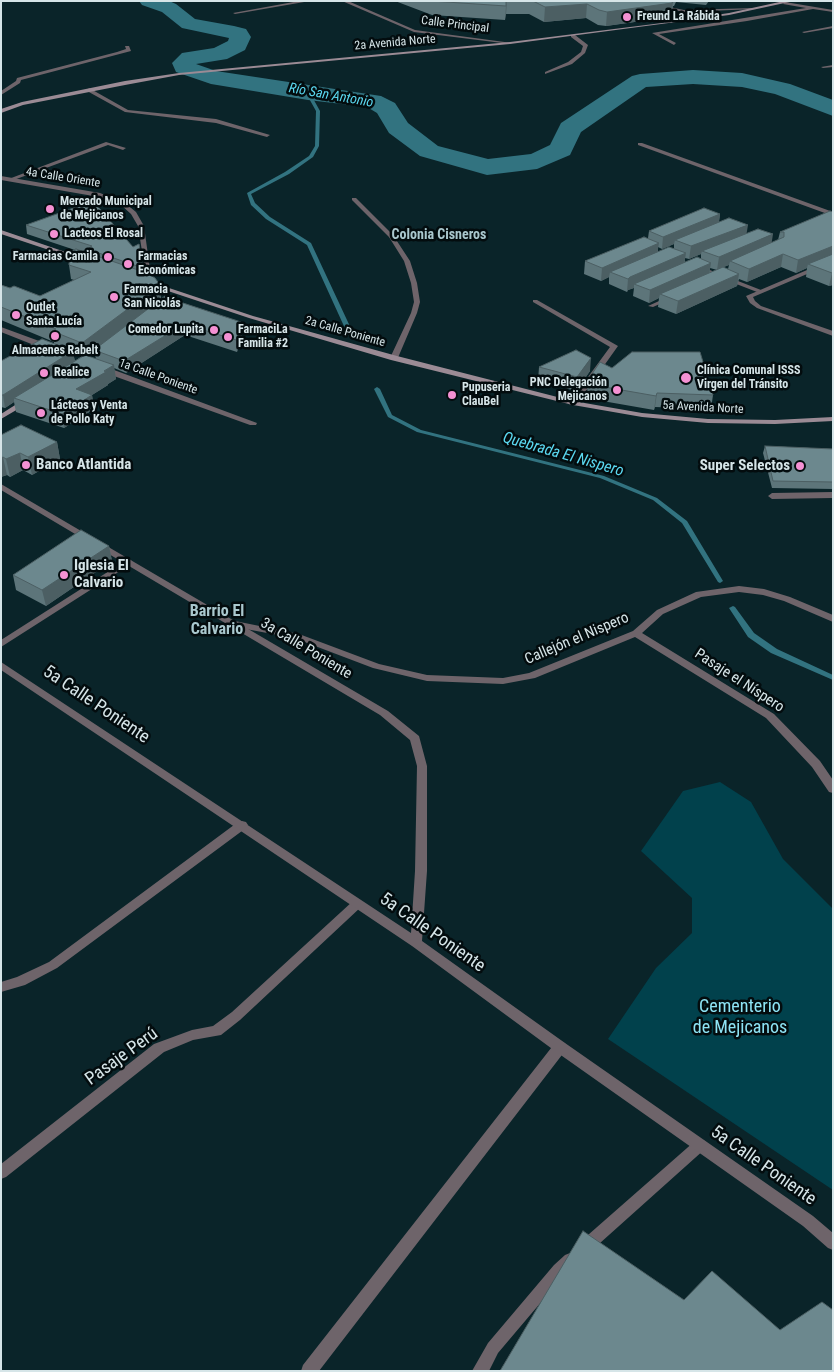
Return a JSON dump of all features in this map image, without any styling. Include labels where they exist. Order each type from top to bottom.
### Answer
[{"type":"main road","name":"2a Avenida Norte","points":[[1,111],[22,104],[156,78],[255,66],[573,36],[754,9],[792,1]]},
{"type":"main road","points":[[1,232],[90,262]]},
{"type":"main road","points":[[1,241],[13,236]]},
{"type":"main road","name":"2a Calle Poniente","points":[[141,280],[251,317],[394,358],[505,388],[573,402]]},
{"type":"main road","points":[[169,299],[177,293]]},
{"type":"main road","points":[[1,417],[32,398]]},
{"type":"main road","name":"5a Avenida Norte","points":[[573,402],[642,414],[708,421],[775,422],[833,419]]},
{"type":"street","points":[[235,13],[308,1]]},
{"type":"street","name":"Calle Principal","points":[[344,1],[414,31],[510,43]]},
{"type":"street","points":[[785,4],[833,11]]},
{"type":"street","points":[[654,6],[684,11],[754,9]]},
{"type":"street","points":[[674,44],[654,33],[747,20],[812,8]]},
{"type":"street","points":[[804,32],[833,27]]},
{"type":"street","points":[[577,31],[583,34]]},
{"type":"street","points":[[547,73],[583,54],[586,46],[573,36]]},
{"type":"street","points":[[1,94],[19,79],[129,50],[127,47]]},
{"type":"street","points":[[823,68],[833,66]]},
{"type":"street","points":[[89,90],[127,112],[216,121],[267,135]]},
{"type":"street","points":[[9,180],[108,143],[123,148]]},
{"type":"street","points":[[640,144],[833,214]]},
{"type":"street","name":"4a Calle Oriente","points":[[1,178],[100,194],[123,204],[134,213],[141,226],[150,283]]},
{"type":"street","points":[[354,199],[391,236],[406,261],[414,283],[417,302],[394,358]]},
{"type":"street","points":[[833,261],[750,296],[752,302],[759,307],[833,334]]},
{"type":"street","points":[[685,270],[696,263],[718,275],[759,291]]},
{"type":"street","points":[[651,306],[676,295]]},
{"type":"street","points":[[535,301],[614,346],[573,402]]},
{"type":"street","points":[[1,329],[52,349]]},
{"type":"street","name":"1a Calle Poniente","points":[[96,366],[252,423]]},
{"type":"street","name":"3a Calle Poniente","points":[[1,486],[384,714],[415,738],[422,766],[420,871],[416,943]]},
{"type":"street","points":[[772,496],[833,495]]},
{"type":"street","points":[[1,644],[128,562]]},
{"type":"street","name":"Callejón el Nispero","points":[[235,624],[296,636],[376,666],[427,678],[503,681],[531,676],[636,633],[660,612],[699,594],[739,589],[764,592],[787,599],[833,619]]},
{"type":"street","name":"Pasaje el Níspero","points":[[636,633],[770,716],[816,764],[833,789]]},
{"type":"street","name":"5a Calle Poniente","points":[[1,665],[416,943],[560,1047],[808,1221],[833,1243]]},
{"type":"street","points":[[1,987],[22,981],[53,965],[242,825]]},
{"type":"street","name":"Pasaje Perú","points":[[1,1172],[159,1048],[192,1035],[216,1031],[236,1016],[357,904]]},
{"type":"street","points":[[309,1371],[560,1047]]},
{"type":"street","points":[[480,1371],[493,1348],[559,1270],[700,1145]]},
{"type":"green space","name":"Cementerio de Mejicanos","points":[[720,782],[751,802],[783,859],[833,909],[833,1190],[608,1039],[656,968],[692,933],[692,898],[641,851],[683,791]]},
{"type":"building","points":[[431,1],[506,1],[506,6]]},
{"type":"building","points":[[533,1],[673,1],[672,3],[607,12],[587,4],[545,7]]},
{"type":"building","points":[[93,201],[133,247],[139,244],[143,268],[87,249],[92,246],[26,225]]},
{"type":"building","points":[[704,208],[720,214],[663,237],[649,231]]},
{"type":"building","points":[[830,211],[833,212],[833,246],[798,260],[783,254],[749,269],[730,261],[784,237],[784,232],[780,232]]},
{"type":"building","points":[[729,218],[748,225],[691,246],[675,240]]},
{"type":"building","points":[[758,229],[773,234],[719,257],[702,251]]},
{"type":"building","points":[[644,237],[659,243],[602,268],[585,261]]},
{"type":"building","points":[[669,247],[686,253],[628,279],[610,272]]},
{"type":"building","points":[[76,249],[147,273],[155,278],[160,285],[82,343],[52,331],[56,329],[1,307],[1,285],[10,288],[14,286],[40,296],[91,272],[69,265],[69,252]]},
{"type":"building","points":[[833,254],[833,273],[808,264]]},
{"type":"building","points":[[697,257],[711,263],[650,290],[634,284]]},
{"type":"building","points":[[723,267],[739,274],[678,301],[660,294]]},
{"type":"building","points":[[165,296],[168,302],[183,303],[241,322],[236,340],[184,324],[124,361],[94,350]]},
{"type":"building","points":[[42,339],[73,351],[1,395],[1,361]]},
{"type":"building","points":[[576,350],[591,358],[577,377],[539,367]]},
{"type":"building","points":[[632,352],[700,352],[713,395],[657,393],[656,396],[593,385],[595,381],[588,380],[600,362],[612,368]]},
{"type":"building","points":[[85,355],[114,365],[104,371],[106,372],[76,389],[92,395],[62,414],[14,398]]},
{"type":"building","points":[[21,425],[57,442],[28,457],[20,453],[6,459],[1,458],[1,435]]},
{"type":"building","name":"Super Selectos","points":[[765,446],[833,449],[833,482],[773,481]]},
{"type":"building","points":[[81,530],[109,546],[42,590],[13,575]]},
{"type":"building","points":[[583,1231],[684,1300],[712,1271],[780,1330],[822,1302],[833,1310],[833,1371],[500,1371]]},
{"type":"waterway","name":"Río San Antonio","points":[[149,1],[169,8],[189,24],[227,30],[238,34],[240,37],[237,45],[219,54],[190,58],[183,63],[184,67],[211,77],[308,93],[373,101],[386,108],[398,128],[429,151],[487,167],[537,161],[561,150],[570,128],[640,81],[693,77],[742,80],[782,89],[833,109]]},
{"type":"waterway","name":"Quebrada El Nispero","points":[[308,93],[318,111],[317,146],[311,157],[287,173],[249,193],[253,204],[268,218],[309,244],[351,335]]},
{"type":"waterway","name":"Quebrada El Nispero","points":[[377,389],[390,416],[419,431],[602,477],[655,499],[685,522],[720,581]]},
{"type":"waterway","name":"Quebrada El Nispero","points":[[733,608],[751,635],[774,651],[833,678]]},
{"type":"place","name":"Freund La Rábida","points":[[627,17]]},
{"type":"place","name":"Mercado Municipal de Mejicanos","points":[[50,209]]},
{"type":"place","name":"Lacteos El Rosal","points":[[54,234]]},
{"type":"place","name":"Farmacias Camila","points":[[108,257]]},
{"type":"place","name":"Farmacias Económicas","points":[[128,264]]},
{"type":"place","name":"Farmacia San Nicolás","points":[[114,297]]},
{"type":"place","name":"Outlet Santa Lucía","points":[[16,315]]},
{"type":"place","name":"Comedor Lupita","points":[[214,330]]},
{"type":"place","name":"Almacenes Rabelt","points":[[55,336]]},
{"type":"place","name":"FarmaciLa Familia #2","points":[[228,337]]},
{"type":"place","name":"Realice","points":[[44,373]]},
{"type":"place","name":"Clínica Comunal ISSS Virgen del Tránsito","points":[[686,378]]},
{"type":"place","name":"PNC Delegación Mejicanos","points":[[617,390]]},
{"type":"place","name":"Pupuseria ClauBel","points":[[452,395]]},
{"type":"place","name":"Lácteos y Venta de Pollo Katy","points":[[41,413]]},
{"type":"place","name":"Banco Atlantida","points":[[26,465]]},
{"type":"place","name":"Super Selectos","points":[[800,466]]},
{"type":"place","name":"Iglesia El Calvario","points":[[64,575]]},
{"type":"district","name":"Colonia Cisneros","points":[[439,235]]},
{"type":"district","name":"Barrio El Calvario","points":[[217,621]]}]
